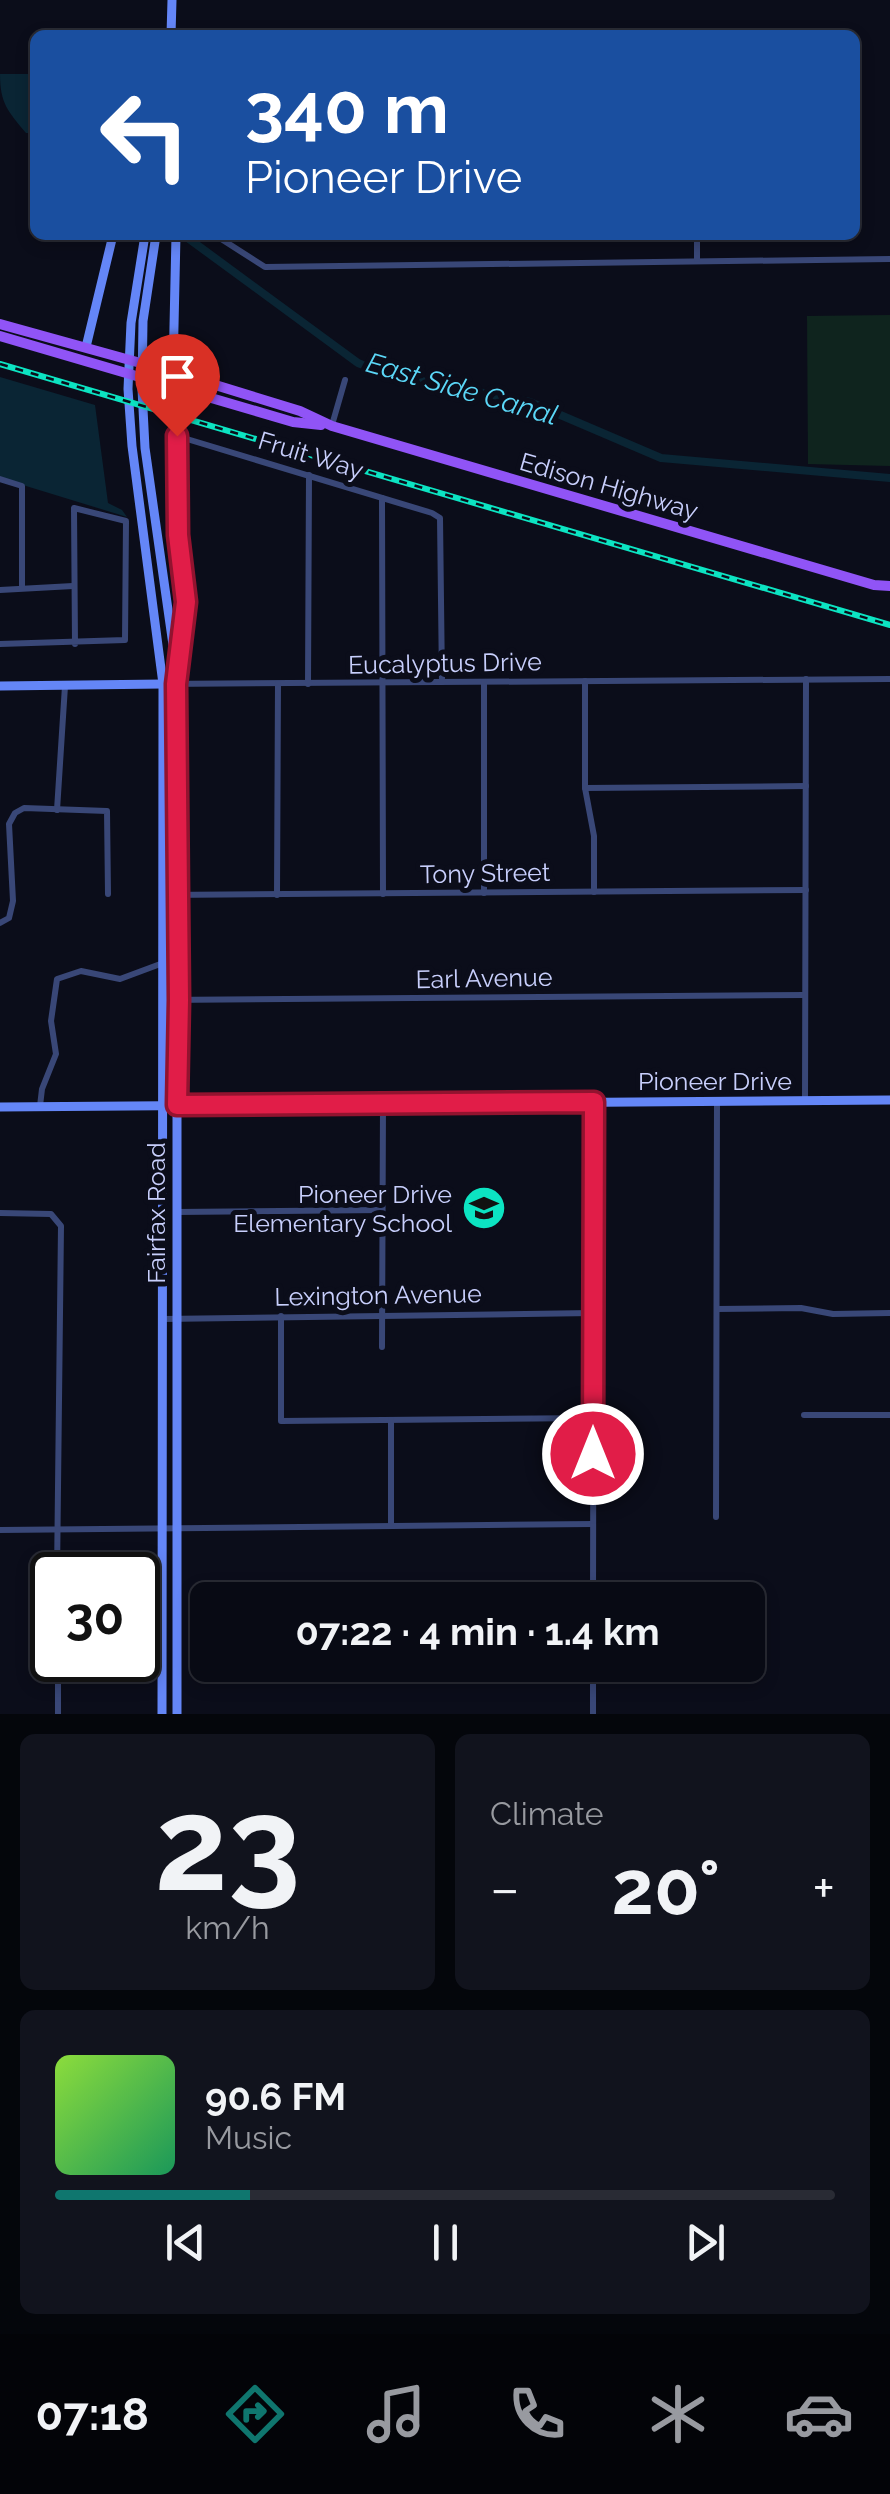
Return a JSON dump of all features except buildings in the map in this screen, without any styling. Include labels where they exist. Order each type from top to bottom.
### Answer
[{"type":"main road","points":[[171,30],[172,0]]},
{"type":"main road","points":[[86,347],[113,240]]},
{"type":"main road","name":"Fairfax Road","points":[[144,240],[130,335],[128,389],[163,684],[162,1714]]},
{"type":"main road","name":"Fairfax Road","points":[[155,240],[142,333],[145,448],[176,678],[178,1714]]},
{"type":"main road","points":[[174,372],[176,240]]},
{"type":"main road","name":"Edison Highway","points":[[0,324],[174,372],[300,411],[332,426],[890,590]]},
{"type":"main road","name":"Edison Highway","points":[[0,336],[294,422],[332,426]]},
{"type":"main road","name":"Eucalyptus Drive","points":[[0,686],[163,684]]},
{"type":"main road","name":"Pioneer Drive","points":[[0,1107],[890,1100]]},
{"type":"street","points":[[223,240],[265,267],[890,259]]},
{"type":"street","points":[[697,240],[698,259]]},
{"type":"street","points":[[332,426],[346,380]]},
{"type":"street","name":"Fruit Way","points":[[176,678],[186,602],[178,535],[177,436],[440,518],[442,682]]},
{"type":"street","points":[[308,684],[309,475]]},
{"type":"street","points":[[0,479],[22,486],[22,588]]},
{"type":"street","points":[[382,498],[383,894]]},
{"type":"street","points":[[0,644],[75,644],[125,640],[126,521],[74,508],[75,644]]},
{"type":"street","points":[[0,590],[74,586]]},
{"type":"street","name":"Eucalyptus Drive","points":[[163,684],[176,678],[278,684],[890,678]]},
{"type":"street","points":[[805,1100],[806,679]]},
{"type":"street","points":[[484,682],[484,893]]},
{"type":"street","points":[[585,682],[585,788],[594,836],[594,892]]},
{"type":"street","points":[[277,895],[278,684]]},
{"type":"street","points":[[57,810],[65,686]]},
{"type":"street","points":[[585,788],[806,786]]},
{"type":"street","points":[[2,923],[11,913],[13,901],[9,824],[15,813],[24,808],[106,810],[108,894]]},
{"type":"street","name":"Tony Street","points":[[164,895],[806,890]]},
{"type":"street","points":[[40,1106],[42,1089],[56,1054],[51,1021],[57,979],[81,971],[120,979],[164,962]]},
{"type":"street","name":"Earl Avenue","points":[[164,1000],[806,995]]},
{"type":"street","points":[[716,1517],[717,1101]]},
{"type":"street","points":[[593,1582],[594,1102]]},
{"type":"street","points":[[382,1104],[382,1347]]},
{"type":"street","points":[[176,1212],[382,1210]]},
{"type":"street","points":[[0,1213],[52,1214],[61,1226],[58,1552]]},
{"type":"street","points":[[716,1309],[890,1313]]},
{"type":"street","name":"Lexington Avenue","points":[[162,1319],[593,1313]]},
{"type":"street","points":[[281,1316],[280,1422],[593,1418]]},
{"type":"street","points":[[804,1415],[890,1415]]},
{"type":"street","points":[[390,1526],[391,1420]]},
{"type":"street","points":[[0,1530],[592,1524]]},
{"type":"street","points":[[58,1682],[58,1714]]},
{"type":"street","points":[[593,1682],[593,1714]]},
{"type":"green space","points":[[890,315],[890,466],[808,464],[807,316]]},
{"type":"water","points":[[0,74],[30,74],[30,133],[14,119],[2,93]]},
{"type":"water","points":[[0,377],[95,405],[108,503],[127,517],[0,478]]},
{"type":"waterway","name":"East Side Canal","points":[[190,240],[358,363],[385,374],[530,402],[661,458],[890,478]]},
{"type":"railway","points":[[0,364],[890,625]]},
{"type":"place","name":"Pioneer Drive Elementary School","points":[[484,1208]]},
{"type":"route","points":[[177,436],[179,565],[186,622],[176,684],[177,1105],[594,1102],[593,1454]]}]
